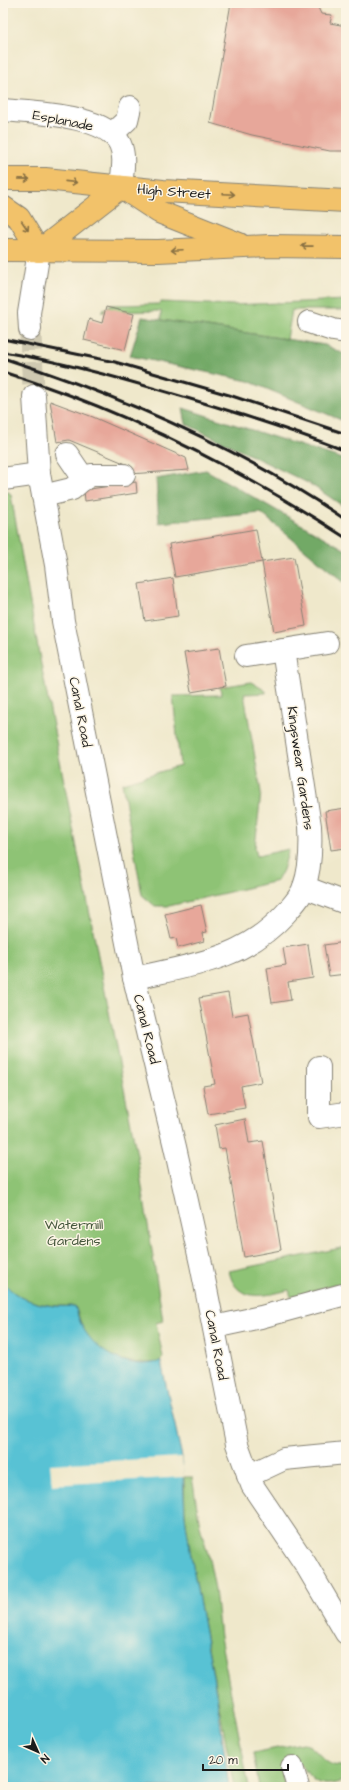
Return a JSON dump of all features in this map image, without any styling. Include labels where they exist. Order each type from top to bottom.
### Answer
[{"type":"main road","name":"High Street","points":[[3,178],[46,179],[121,187],[346,201]]},
{"type":"main road","points":[[39,251],[121,187],[159,212],[245,246]]},
{"type":"main road","points":[[3,207],[19,218],[39,251]]},
{"type":"main road","points":[[3,250],[158,251],[245,246],[346,247]]},
{"type":"street","points":[[112,134],[127,120],[130,107]]},
{"type":"street","name":"Esplanade","points":[[3,110],[56,115],[94,125],[112,134],[119,143],[122,153],[121,187]]},
{"type":"street","points":[[30,329],[29,313],[39,251]]},
{"type":"street","points":[[309,322],[333,330],[346,332]]},
{"type":"street","name":"Canal Road","points":[[34,396],[39,474],[56,565],[63,621],[134,978],[175,1147],[214,1327],[236,1444],[248,1476],[265,1506],[306,1565],[346,1633]]},
{"type":"street","points":[[67,454],[84,479]]},
{"type":"street","points":[[3,479],[39,474]]},
{"type":"street","points":[[43,496],[72,489],[91,475],[124,475]]},
{"type":"street","points":[[246,656],[327,642]]},
{"type":"street","name":"Kingswear Gardens","points":[[134,978],[210,961],[243,948],[275,925],[294,903],[304,887],[310,855],[310,826],[283,650]]},
{"type":"street","points":[[304,887],[346,903]]},
{"type":"street","points":[[319,1067],[319,1117],[346,1113]]},
{"type":"street","points":[[214,1327],[266,1316],[346,1294]]},
{"type":"street","points":[[248,1476],[284,1459],[346,1453]]},
{"type":"green space","points":[[346,300],[346,310],[292,310],[287,339],[161,320],[161,311],[101,312],[110,305],[160,304],[161,302],[232,305]]},
{"type":"green space","points":[[142,317],[325,345],[346,355],[346,422],[248,381],[130,356]]},
{"type":"green space","points":[[183,408],[346,460],[346,508],[310,484],[186,424]]},
{"type":"green space","points":[[206,470],[346,550],[346,584],[261,513],[159,523],[156,479]]},
{"type":"green space","name":"Watermill Gardens","points":[[3,492],[9,492],[11,495],[40,659],[137,1155],[163,1321],[156,1323],[163,1357],[160,1362],[138,1363],[118,1359],[100,1349],[92,1341],[82,1326],[75,1306],[46,1305],[26,1299],[9,1289],[3,1281]]},
{"type":"green space","points":[[251,682],[266,691],[266,693],[244,694],[261,792],[255,848],[257,856],[289,849],[283,870],[277,881],[169,906],[155,906],[142,895],[122,783],[180,766],[173,696],[221,695],[220,687]]},
{"type":"green space","points":[[346,1247],[346,1282],[291,1297],[289,1290],[261,1295],[245,1293],[238,1289],[233,1282],[229,1271]]},
{"type":"green space","points":[[184,1477],[192,1477],[200,1526],[208,1554],[215,1589],[220,1637],[249,1787],[234,1787],[190,1550],[185,1516]]},
{"type":"green space","points":[[302,1743],[310,1746],[329,1763],[339,1766],[346,1766],[346,1780],[332,1784],[321,1783],[311,1778],[302,1765],[281,1769],[285,1787],[259,1787],[253,1753]]},
{"type":"water","points":[[3,1281],[9,1288],[26,1299],[45,1305],[75,1306],[80,1322],[86,1333],[106,1353],[124,1361],[133,1363],[143,1364],[161,1362],[182,1457],[185,1516],[217,1698],[229,1787],[3,1787]]},
{"type":"pier","points":[[182,1457],[184,1477],[52,1485],[50,1464]]},
{"type":"building","points":[[231,3],[316,3],[321,14],[332,15],[330,23],[346,26],[346,151],[330,151],[252,135],[210,123]]},
{"type":"building","points":[[106,307],[134,314],[125,350],[84,340],[89,319],[102,323]]},
{"type":"building","points":[[50,401],[93,417],[186,458],[189,470],[129,474],[131,466],[69,440],[57,442]]},
{"type":"building","points":[[136,482],[137,493],[85,501],[84,490]]},
{"type":"building","points":[[256,529],[262,562],[175,577],[169,544]]},
{"type":"building","points":[[294,557],[306,626],[274,632],[262,562]]},
{"type":"building","points":[[173,578],[178,616],[145,621],[139,584]]},
{"type":"building","points":[[219,648],[226,686],[191,692],[184,653]]},
{"type":"building","points":[[346,808],[346,848],[331,850],[325,811]]},
{"type":"building","points":[[201,905],[207,932],[202,933],[204,941],[178,948],[176,938],[171,939],[165,914]]},
{"type":"building","points":[[346,942],[346,974],[329,976],[324,945]]},
{"type":"building","points":[[308,944],[313,978],[288,982],[291,1000],[272,1003],[267,968],[286,965],[283,948]]},
{"type":"building","points":[[228,993],[232,1016],[248,1013],[261,1082],[241,1086],[245,1108],[208,1114],[203,1086],[215,1084],[199,998]]},
{"type":"building","points":[[245,1119],[249,1143],[263,1141],[281,1250],[244,1257],[225,1148],[219,1149],[215,1125]]},
{"type":"tunnel","points":[[30,329],[34,396]]},
{"type":"railway","points":[[3,339],[115,362],[229,395],[346,434]]},
{"type":"railway","points":[[3,352],[77,367],[149,387],[253,418],[346,451]]},
{"type":"railway","points":[[3,358],[92,390],[180,427],[266,470],[307,494],[346,520]]},
{"type":"railway","points":[[3,372],[93,404],[180,443],[265,488],[346,538]]}]
